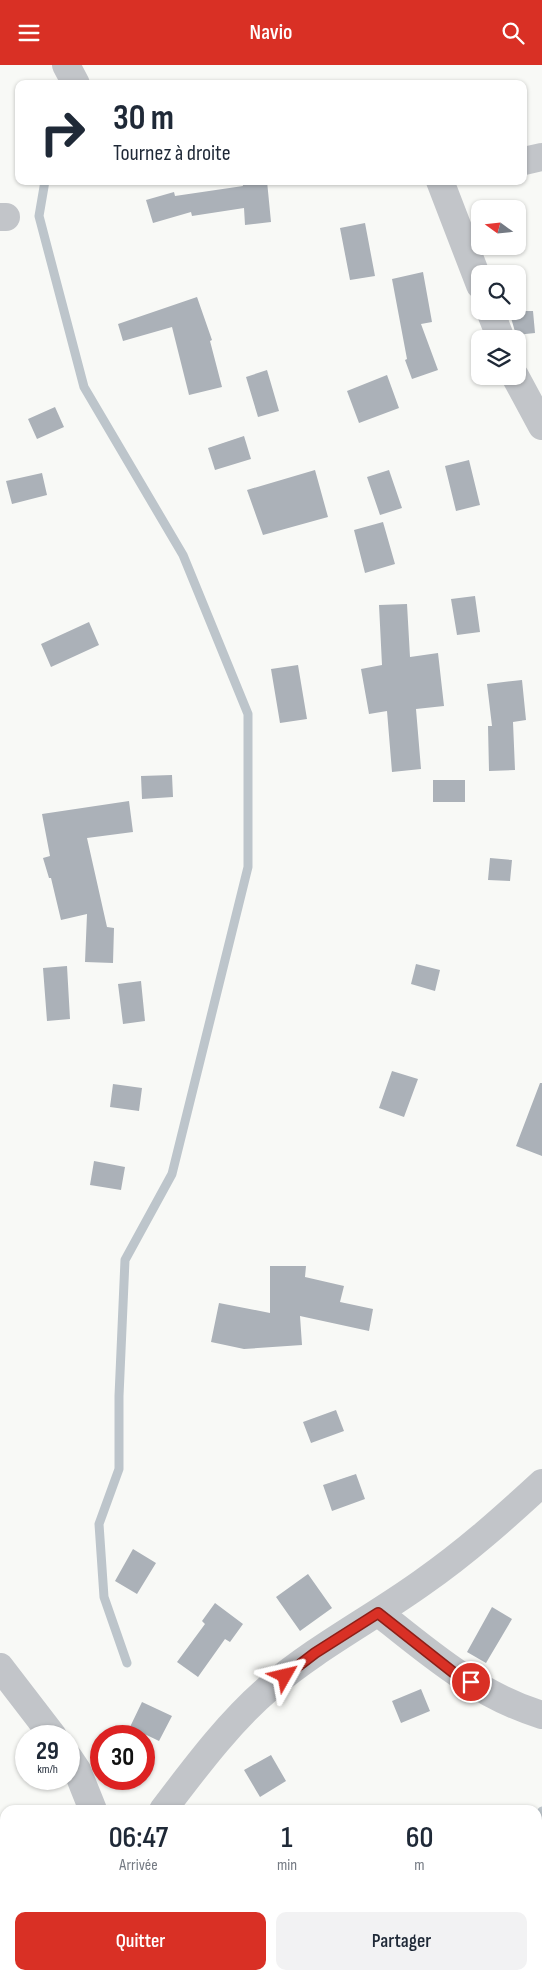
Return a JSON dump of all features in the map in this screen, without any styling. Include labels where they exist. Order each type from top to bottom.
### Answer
[{"type":"street","points":[[66,65],[74,80]]},
{"type":"street","points":[[527,160],[542,157]]},
{"type":"street","points":[[442,185],[472,265]]},
{"type":"street","points":[[520,385],[542,426]]},
{"type":"street","points":[[167,1805],[224,1735],[269,1688],[315,1653],[424,1582],[490,1531],[542,1483]]},
{"type":"street","points":[[378,1613],[454,1673],[522,1709],[542,1715]]},
{"type":"street","points":[[0,1667],[45,1725]]},
{"type":"street","points":[[80,1778],[91,1805]]},
{"type":"building","points":[[267,185],[271,222],[245,225],[244,208],[192,216],[191,212],[153,223],[146,200],[174,192],[175,196],[243,186]]},
{"type":"building","points":[[365,223],[375,276],[350,280],[340,228]]},
{"type":"building","points":[[423,272],[432,322],[421,324],[438,370],[412,379],[405,360],[407,359],[392,279]]},
{"type":"building","points":[[197,297],[212,340],[210,341],[222,387],[189,395],[172,327],[123,341],[118,324]]},
{"type":"building","points":[[526,311],[533,311],[535,333],[526,334],[526,330],[515,330],[512,320],[526,320]]},
{"type":"building","points":[[267,370],[279,411],[258,417],[246,377]]},
{"type":"building","points":[[387,375],[399,408],[359,423],[347,391]]},
{"type":"building","points":[[55,407],[64,427],[37,439],[28,419]]},
{"type":"building","points":[[244,436],[251,459],[215,470],[208,448]]},
{"type":"building","points":[[469,460],[480,505],[456,511],[445,466]]},
{"type":"building","points":[[315,470],[328,517],[263,535],[247,490]]},
{"type":"building","points":[[389,470],[402,508],[380,515],[367,477]]},
{"type":"building","points":[[42,473],[47,495],[12,504],[6,481]]},
{"type":"building","points":[[383,522],[395,564],[365,573],[354,530]]},
{"type":"building","points":[[475,596],[480,632],[457,635],[451,599]]},
{"type":"building","points":[[407,604],[410,657],[438,653],[444,706],[416,709],[421,769],[392,772],[387,711],[369,714],[361,669],[382,665],[379,605]]},
{"type":"building","points":[[89,622],[99,645],[51,667],[41,644]]},
{"type":"building","points":[[298,665],[307,719],[280,723],[271,669]]},
{"type":"building","points":[[522,680],[526,720],[513,722],[515,770],[489,771],[488,726],[492,726],[487,684]]},
{"type":"building","points":[[172,775],[173,797],[142,799],[141,776]]},
{"type":"building","points":[[433,780],[465,780],[465,802],[433,802]]},
{"type":"building","points":[[129,801],[133,832],[87,838],[107,927],[114,928],[113,963],[85,962],[87,914],[61,920],[51,878],[49,878],[43,858],[50,856],[42,814]]},
{"type":"building","points":[[490,858],[512,860],[510,881],[488,880]]},
{"type":"building","points":[[416,964],[440,970],[435,991],[411,984]]},
{"type":"building","points":[[67,966],[70,1019],[47,1021],[43,968]]},
{"type":"building","points":[[141,981],[145,1021],[123,1024],[118,984]]},
{"type":"building","points":[[392,1071],[418,1079],[404,1117],[379,1108]]},
{"type":"building","points":[[540,1083],[542,1083],[542,1156],[516,1146]]},
{"type":"building","points":[[113,1084],[142,1088],[139,1111],[110,1107]]},
{"type":"building","points":[[94,1161],[125,1167],[121,1190],[90,1185]]},
{"type":"building","points":[[270,1266],[306,1266],[305,1277],[344,1286],[340,1302],[373,1309],[369,1331],[300,1316],[302,1345],[244,1349],[211,1342],[219,1303],[270,1313]]},
{"type":"building","points":[[336,1410],[344,1431],[311,1443],[303,1422]]},
{"type":"building","points":[[356,1474],[365,1499],[332,1511],[323,1485]]},
{"type":"building","points":[[133,1549],[156,1563],[137,1594],[115,1581]]},
{"type":"building","points":[[308,1574],[332,1608],[300,1631],[276,1597]]},
{"type":"building","points":[[215,1603],[243,1624],[230,1642],[225,1639],[198,1677],[177,1662],[205,1624],[202,1621]]},
{"type":"building","points":[[492,1607],[512,1619],[486,1663],[467,1652]]},
{"type":"building","points":[[421,1689],[430,1711],[401,1723],[392,1701]]},
{"type":"building","points":[[142,1702],[172,1716],[159,1741],[155,1739],[155,1725],[131,1725]]},
{"type":"building","points":[[271,1755],[286,1781],[260,1797],[244,1770]]},
{"type":"waterway","points":[[44,185],[39,216],[84,387],[183,555],[248,714],[248,867],[172,1174],[125,1260],[119,1396],[119,1469],[99,1524],[104,1597],[127,1663]]},
{"type":"route","points":[[285,1676],[315,1653],[378,1613],[454,1673],[471,1682]]}]
